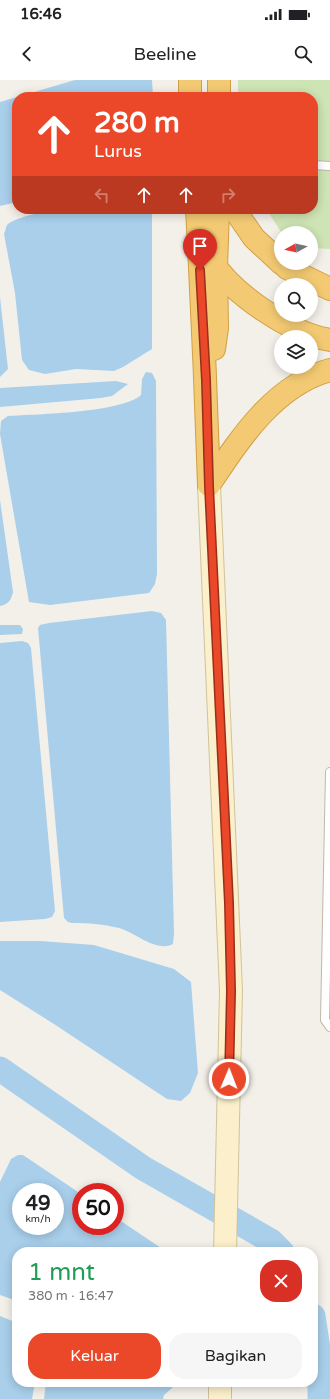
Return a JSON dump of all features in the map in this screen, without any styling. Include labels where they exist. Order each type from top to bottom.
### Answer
[{"type":"highway","points":[[190,80],[190,92]]},
{"type":"highway","points":[[219,80],[219,92]]},
{"type":"highway","points":[[197,214],[201,317],[206,380],[209,486]]},
{"type":"highway","points":[[206,380],[214,349],[217,328],[216,268],[218,214]]},
{"type":"highway","points":[[237,214],[254,238],[274,257]]},
{"type":"highway","points":[[199,240],[216,268],[251,301],[298,332],[316,338],[330,340]]},
{"type":"highway","points":[[291,270],[330,290]]},
{"type":"highway","points":[[209,486],[236,444],[260,416],[306,379],[330,370]]},
{"type":"main road","points":[[209,486],[230,959],[228,1152],[225,1247]]},
{"type":"main road","points":[[220,1387],[220,1399]]},
{"type":"lane","points":[[318,165],[330,166]]},
{"type":"lane","points":[[330,772],[325,1020],[330,1027]]},
{"type":"green space","points":[[238,80],[330,80],[330,249],[318,248],[318,226],[277,226],[269,214],[318,214],[318,92],[238,92]]},
{"type":"water","points":[[75,80],[152,80],[153,92],[34,92]]},
{"type":"water","points":[[12,98],[12,203],[0,206],[0,102]]},
{"type":"water","points":[[36,214],[152,214],[152,349],[114,371],[76,369],[45,374],[29,370],[22,360],[15,293],[4,234],[7,225],[10,222]]},
{"type":"water","points":[[0,297],[8,369],[0,377]]},
{"type":"water","points":[[146,372],[152,373],[156,381],[157,574],[155,584],[149,593],[50,605],[29,602],[0,434],[1,421],[8,416],[78,412],[116,406],[141,395],[142,379]]},
{"type":"water","points":[[116,381],[128,384],[112,396],[0,407],[0,388]]},
{"type":"water","points":[[0,500],[13,592],[9,601],[0,606]]},
{"type":"water","points":[[152,611],[161,613],[166,620],[174,933],[173,944],[166,946],[153,944],[119,928],[96,924],[72,923],[68,922],[64,918],[38,628],[40,625],[49,623]]},
{"type":"water","points":[[0,625],[20,625],[23,629],[22,634],[0,635]]},
{"type":"water","points":[[22,641],[28,643],[31,648],[55,911],[52,917],[45,919],[0,922],[0,643]]},
{"type":"water","points":[[0,941],[40,941],[94,945],[174,969],[191,982],[198,1073],[190,1093],[181,1101],[167,1099],[0,990]]},
{"type":"water","points":[[18,1155],[23,1155],[72,1188],[72,1235],[124,1235],[124,1223],[160,1247],[12,1247],[12,1299],[0,1295],[0,1182],[11,1159]]},
{"type":"water","points":[[0,1316],[12,1321],[12,1387],[34,1387],[32,1399],[0,1399]]},
{"type":"water","points":[[45,1387],[172,1387],[164,1395],[163,1399],[44,1399]]},
{"type":"waterway","points":[[0,1069],[143,1168],[271,1241],[277,1247]]},
{"type":"waterway","points":[[318,1349],[320,1362],[320,1399]]},
{"type":"route","points":[[200,270],[229,903],[231,991],[229,1079]]}]
